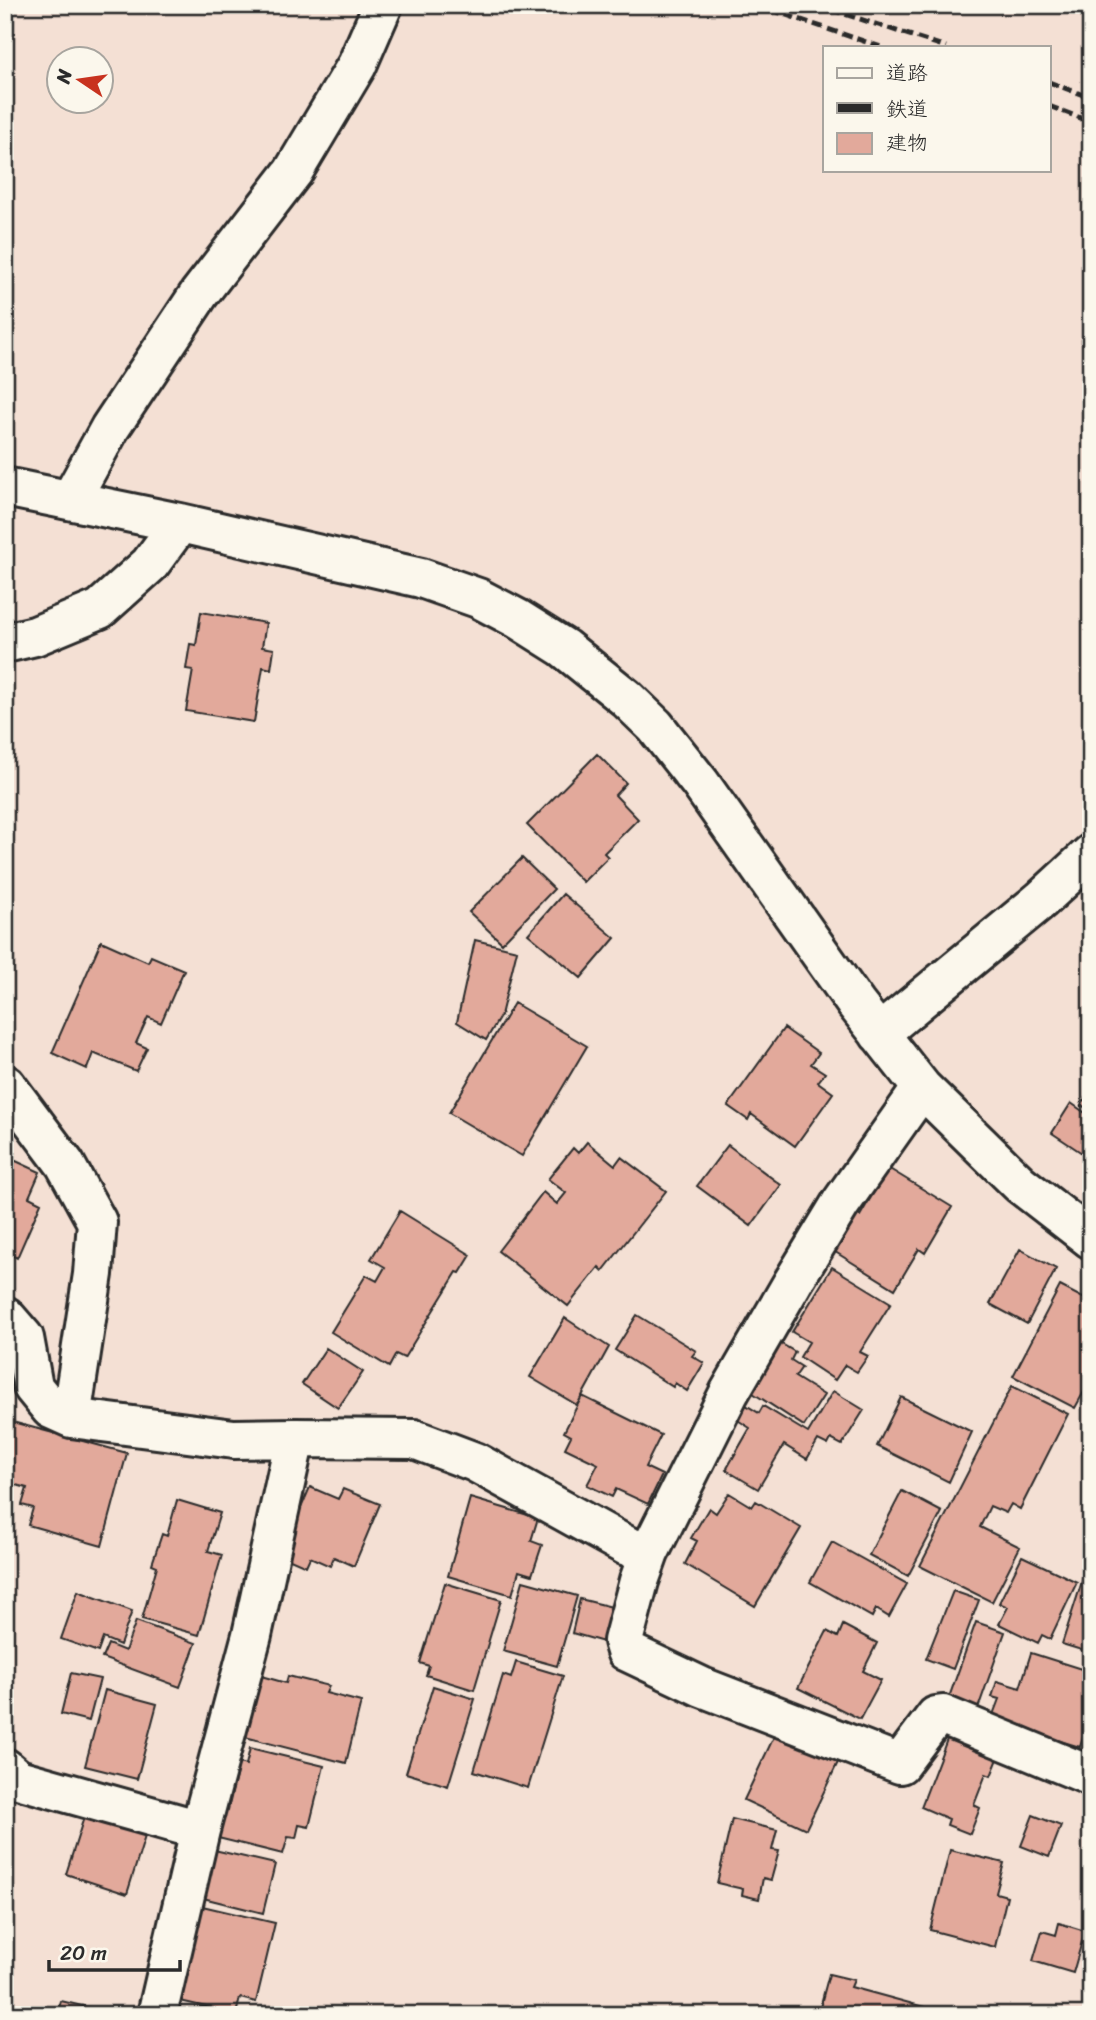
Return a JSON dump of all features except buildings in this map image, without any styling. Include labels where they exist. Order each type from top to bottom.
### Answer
[{"type":"street","points":[[71,499],[110,428],[199,295],[293,172],[357,65],[383,5]]},
{"type":"street","points":[[5,487],[71,499],[421,578],[478,598],[518,619],[574,656],[626,698],[655,726],[699,783],[856,1004],[922,1088],[1020,1184],[1091,1238]]},
{"type":"street","points":[[5,643],[35,636],[100,608],[150,565],[180,523]]},
{"type":"street","points":[[879,1034],[1041,900],[1091,854]]},
{"type":"street","points":[[6,1085],[65,1164],[97,1222],[93,1274],[71,1418]]},
{"type":"street","points":[[922,1088],[841,1203],[729,1393],[649,1553],[623,1642],[626,1651],[702,1687],[900,1764],[936,1716],[943,1715],[1091,1776]]},
{"type":"street","points":[[5,1316],[24,1338],[33,1387],[51,1409],[71,1418],[234,1439],[414,1439],[475,1462],[627,1546],[649,1553]]},
{"type":"street","points":[[157,2015],[200,1830],[252,1635],[295,1438]]},
{"type":"street","points":[[5,1768],[18,1779],[200,1830]]},
{"type":"railway","points":[[757,5],[878,46]]},
{"type":"railway","points":[[817,5],[943,46]]},
{"type":"railway","points":[[1050,82],[1091,98]]},
{"type":"railway","points":[[1050,106],[1091,122]]}]
